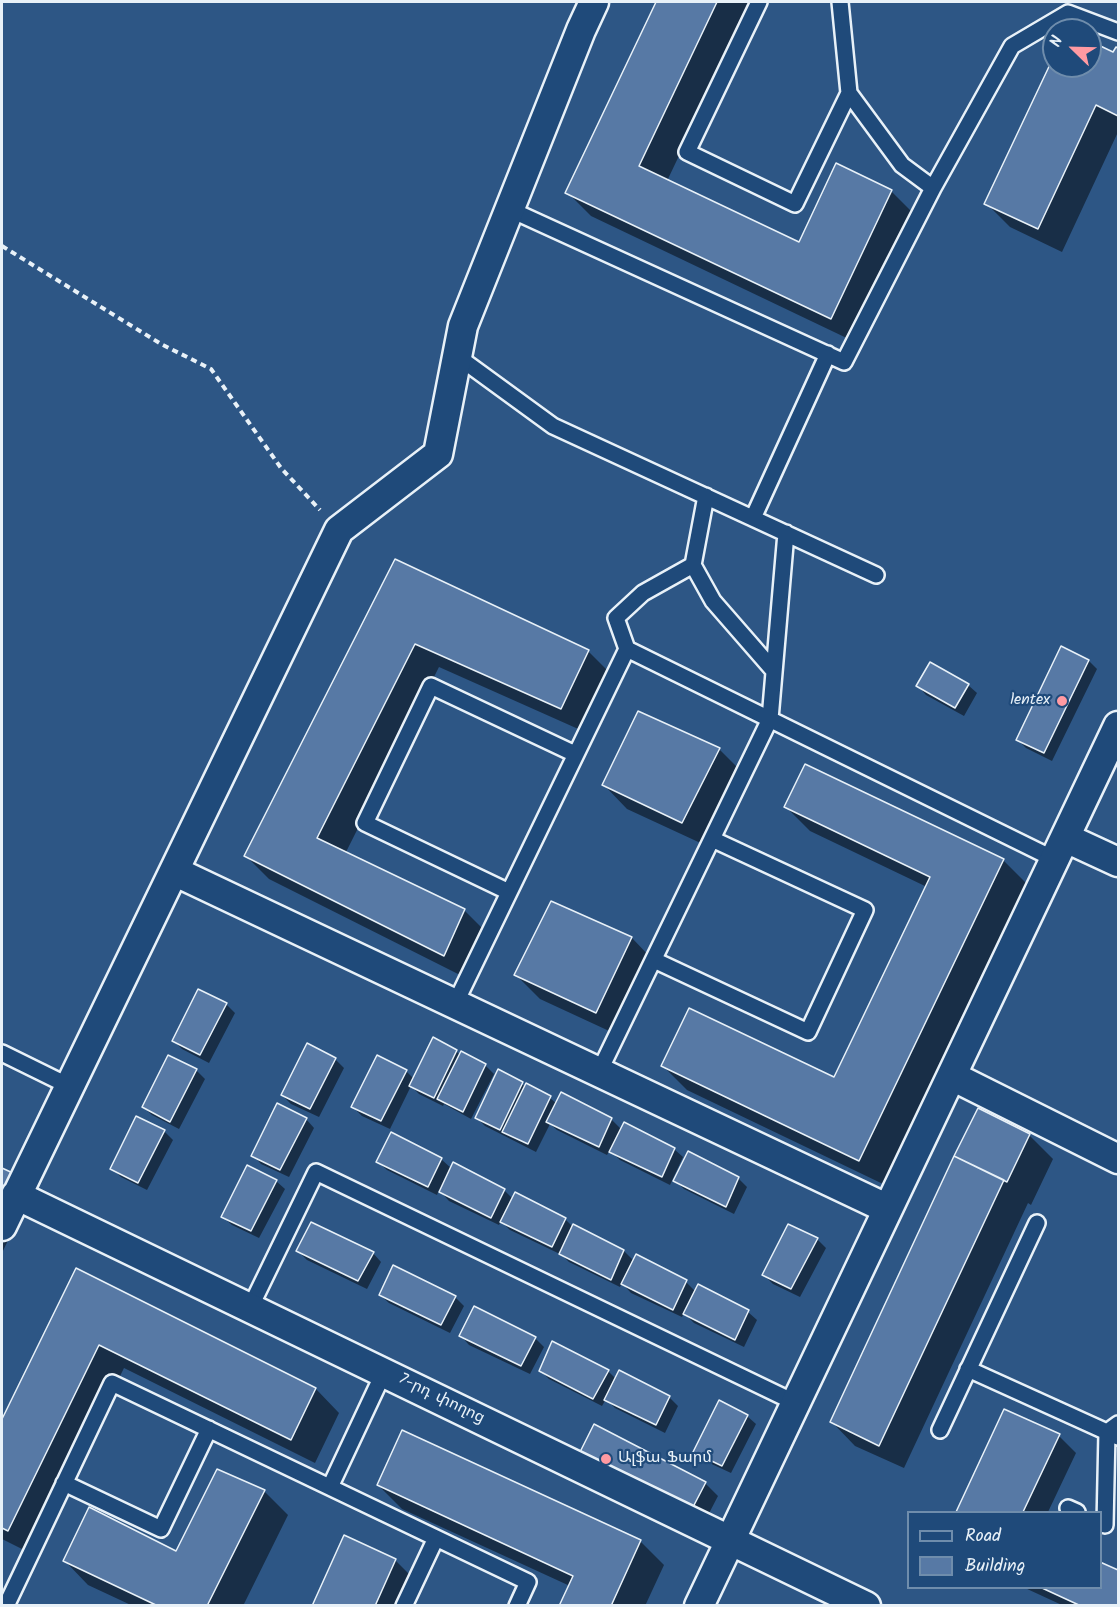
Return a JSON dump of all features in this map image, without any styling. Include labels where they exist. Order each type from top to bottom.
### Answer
[{"type":"street","points":[[2,1226],[339,531],[438,454],[463,326],[594,2]]},
{"type":"street","points":[[699,1605],[1119,726]]},
{"type":"street","points":[[1061,849],[1119,862]]},
{"type":"street","points":[[174,871],[888,1209]]},
{"type":"street","points":[[952,1076],[1119,1159]]},
{"type":"street","name":"7-րդ փողոց","points":[[16,1195],[866,1605]]},
{"type":"lane","points":[[759,2],[687,152],[795,204],[849,93]]},
{"type":"lane","points":[[840,2],[849,93],[902,165],[933,188]]},
{"type":"lane","points":[[509,209],[844,362],[933,188],[1012,46],[1068,13],[1119,32]]},
{"type":"lane","points":[[753,518],[828,354]]},
{"type":"lane","points":[[458,356],[553,426],[876,574]]},
{"type":"lane","points":[[706,496],[693,565],[713,601],[774,670]]},
{"type":"lane","points":[[599,1072],[770,719],[786,533]]},
{"type":"lane","points":[[693,565],[643,593],[616,618],[627,649],[770,719],[1061,849]]},
{"type":"lane","points":[[455,1004],[627,649]]},
{"type":"lane","points":[[509,892],[365,823],[431,686],[575,754]]},
{"type":"lane","points":[[654,960],[808,1032],[865,910],[712,839]]},
{"type":"lane","points":[[2,1053],[69,1086]]},
{"type":"lane","points":[[250,1308],[316,1172],[796,1402]]},
{"type":"lane","points":[[940,1430],[1037,1223]]},
{"type":"lane","points":[[968,1369],[1115,1431],[1108,1526]]},
{"type":"lane","points":[[330,1487],[384,1372]]},
{"type":"lane","points":[[6,1596],[112,1383],[528,1582],[517,1605]]},
{"type":"lane","points":[[64,1483],[160,1529],[209,1430]]},
{"type":"lane","points":[[404,1605],[436,1538]]},
{"type":"path","points":[[2,246],[161,344],[211,369],[281,468],[339,531]]},
{"type":"building","points":[[656,2],[717,2],[639,166],[799,242],[836,163],[892,190],[831,319],[565,193]]},
{"type":"building","points":[[1102,47],[1113,52],[1116,47],[1118,48],[1118,116],[1096,105],[1038,229],[984,204],[1044,78],[1102,78]]},
{"type":"building","points":[[395,559],[589,650],[561,709],[415,644],[317,838],[465,909],[444,956],[244,856]]},
{"type":"building","points":[[1061,646],[1089,660],[1044,753],[1016,740]]},
{"type":"building","points":[[930,662],[969,684],[955,708],[916,686]]},
{"type":"building","points":[[638,711],[720,748],[682,823],[602,785]]},
{"type":"building","points":[[805,764],[1004,859],[859,1161],[661,1066],[689,1008],[834,1077],[930,877],[784,807]]},
{"type":"building","points":[[551,901],[632,937],[596,1013],[514,975]]},
{"type":"building","points":[[198,989],[227,1003],[200,1055],[172,1041]]},
{"type":"building","points":[[433,1037],[457,1050],[434,1098],[409,1086]]},
{"type":"building","points":[[307,1043],[336,1058],[310,1109],[281,1095]]},
{"type":"building","points":[[461,1051],[486,1064],[463,1112],[437,1099]]},
{"type":"building","points":[[168,1055],[197,1069],[170,1122],[142,1107]]},
{"type":"building","points":[[377,1055],[407,1070],[381,1121],[351,1107]]},
{"type":"building","points":[[498,1069],[523,1082],[500,1130],[475,1118]]},
{"type":"building","points":[[526,1083],[551,1096],[528,1144],[502,1132]]},
{"type":"building","points":[[561,1092],[612,1118],[599,1147],[546,1122]]},
{"type":"building","points":[[277,1103],[307,1118],[280,1170],[251,1156]]},
{"type":"building","points":[[978,1108],[1030,1134],[1007,1182],[954,1156]]},
{"type":"building","points":[[136,1116],[165,1130],[138,1183],[110,1169]]},
{"type":"building","points":[[624,1122],[675,1148],[662,1177],[609,1152]]},
{"type":"building","points":[[391,1132],[442,1158],[428,1187],[376,1162]]},
{"type":"building","points":[[688,1151],[739,1177],[726,1207],[673,1181]]},
{"type":"building","points":[[954,1156],[1004,1180],[879,1446],[830,1422]]},
{"type":"building","points":[[453,1162],[505,1189],[491,1218],[439,1192]]},
{"type":"building","points":[[247,1165],[277,1180],[251,1231],[221,1217]]},
{"type":"building","points":[[2,1168],[15,1174],[2,1201]]},
{"type":"building","points":[[515,1192],[566,1218],[552,1247],[500,1222]]},
{"type":"building","points":[[311,1222],[374,1252],[358,1281],[296,1251]]},
{"type":"building","points":[[573,1224],[624,1250],[611,1280],[559,1254]]},
{"type":"building","points":[[788,1224],[818,1238],[791,1289],[762,1275]]},
{"type":"building","points":[[636,1254],[687,1280],[673,1310],[621,1284]]},
{"type":"building","points":[[393,1265],[456,1296],[441,1325],[379,1295]]},
{"type":"building","points":[[76,1268],[316,1388],[291,1440],[99,1345],[8,1531],[2,1528],[2,1419]]},
{"type":"building","points":[[698,1284],[749,1310],[735,1340],[683,1314]]},
{"type":"building","points":[[474,1306],[536,1337],[521,1366],[459,1336]]},
{"type":"building","points":[[552,1341],[609,1370],[593,1399],[539,1371]]},
{"type":"building","points":[[619,1370],[670,1396],[656,1425],[604,1400]]},
{"type":"building","points":[[719,1400],[748,1415],[722,1466],[693,1452]]},
{"type":"building","points":[[1004,1409],[1060,1434],[1023,1511],[956,1511]]},
{"type":"building","points":[[594,1424],[706,1482],[692,1509],[580,1452]]},
{"type":"building","points":[[402,1430],[641,1540],[611,1606],[559,1606],[573,1576],[377,1485]]},
{"type":"building","points":[[217,1469],[265,1490],[207,1606],[158,1606],[63,1561],[89,1507],[176,1551]]},
{"type":"building","points":[[344,1535],[396,1559],[375,1606],[312,1606]]},
{"type":"building","points":[[1102,1563],[1118,1570],[1118,1606],[1081,1606],[1044,1589],[1102,1589]]},
{"type":"place","name":"lentex","points":[[1062,701]]},
{"type":"place","name":"Ալֆա Ֆարմ","points":[[606,1459]]}]
